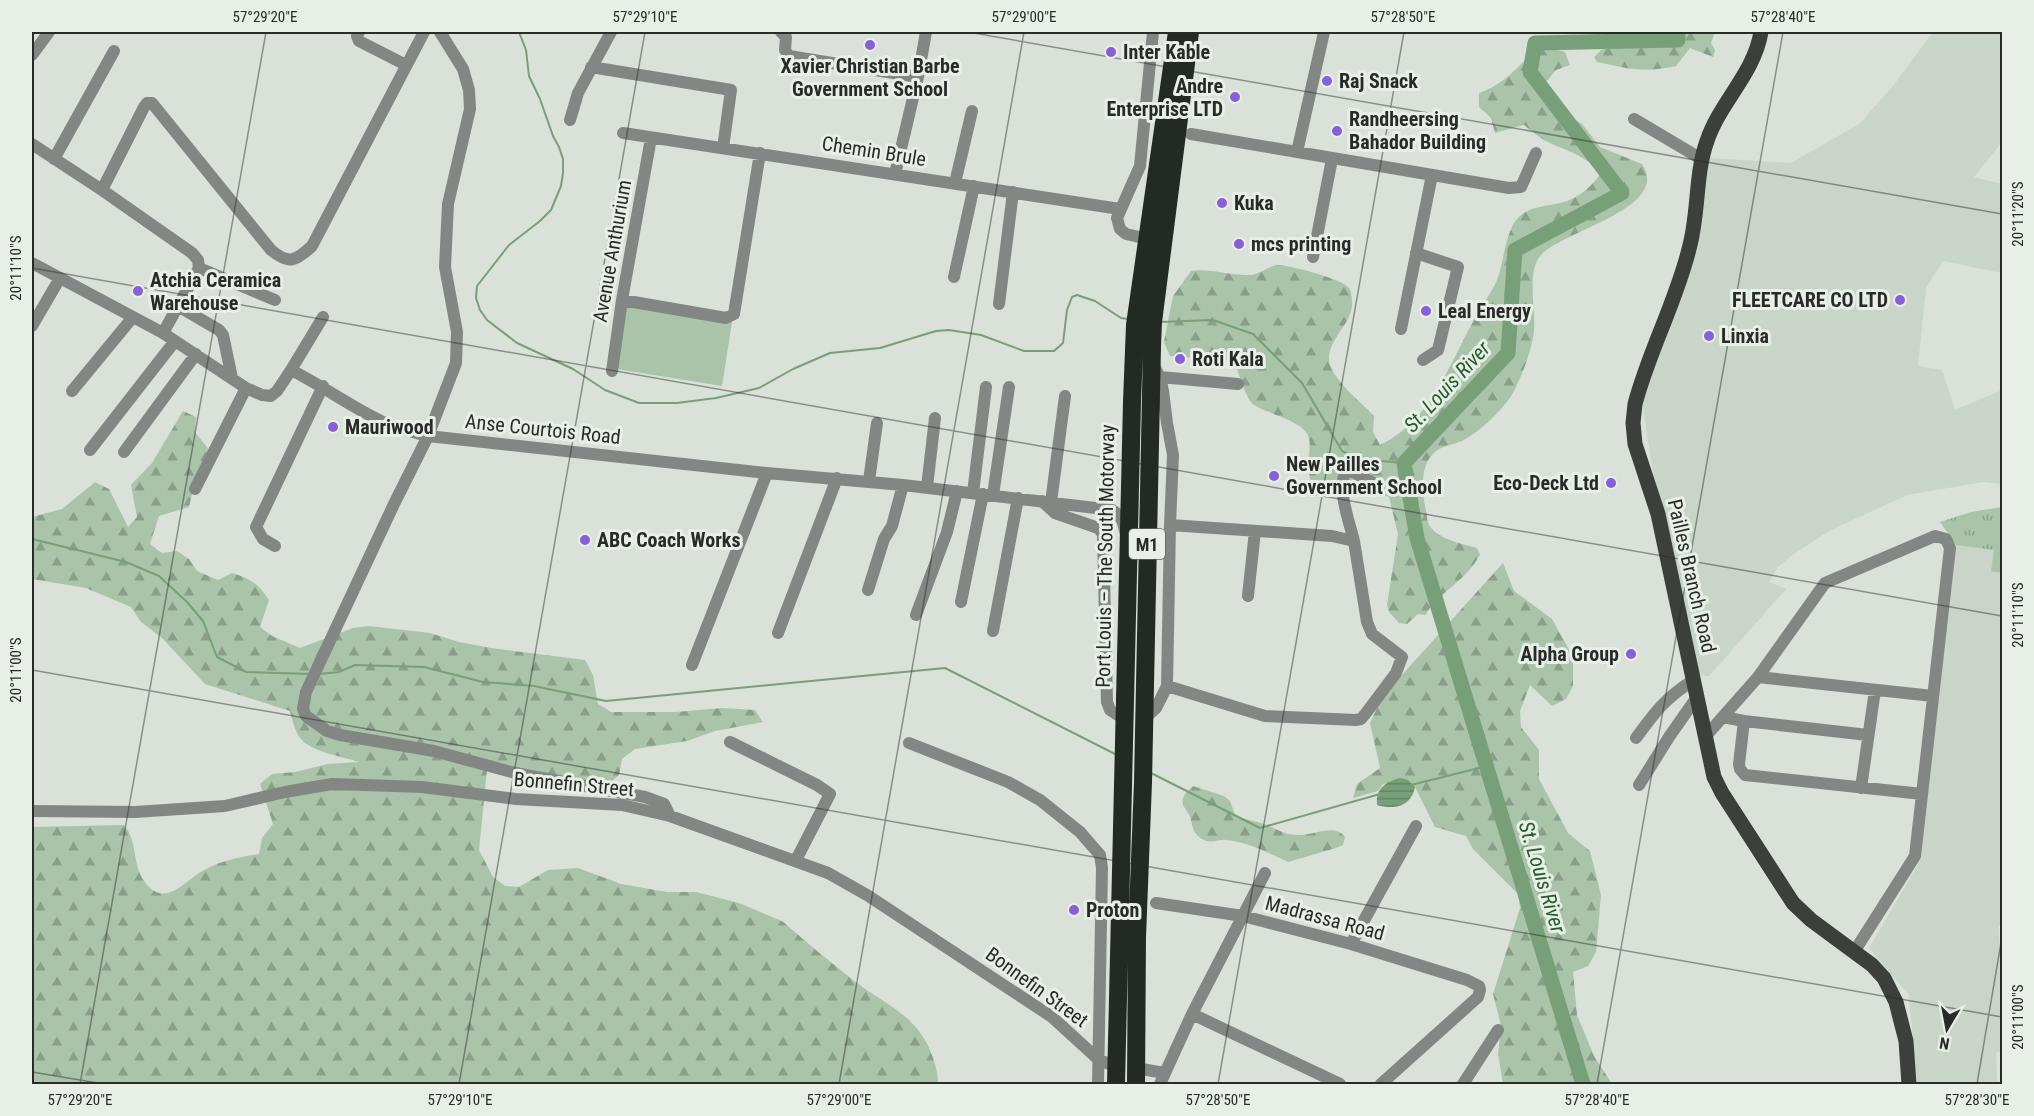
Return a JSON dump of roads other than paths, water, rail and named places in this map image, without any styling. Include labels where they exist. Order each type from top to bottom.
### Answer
[{"type":"highway","name":"Port Louis – The South Motorway","points":[[1136,1076],[1137,937],[1144,719],[1149,357],[1148,238],[1177,32]]},
{"type":"highway","name":"Port Louis – The South Motorway","points":[[1148,298],[1190,32]]},
{"type":"highway","name":"Port Louis – The South Motorway","points":[[1116,1076],[1130,487],[1149,357]]},
{"type":"main road","name":"Pailles Branch Road","points":[[1761,32],[1749,69],[1710,133],[1702,160],[1689,251],[1640,383],[1633,423],[1635,444],[1658,514],[1714,777],[1793,903],[1884,978],[1896,1002],[1906,1041],[1909,1084]]},
{"type":"street","points":[[32,55],[49,32]]},
{"type":"street","points":[[359,32],[357,36],[359,41],[406,65]]},
{"type":"street","points":[[102,190],[144,107],[147,103],[152,103],[272,250],[282,259],[292,260],[302,256],[312,246],[424,32]]},
{"type":"street","points":[[440,32],[463,69],[469,90],[470,109],[448,204],[445,267],[457,332],[456,363],[428,436],[322,654],[306,692],[303,709],[306,716],[327,731],[434,751],[550,780],[645,796],[664,804],[670,816]]},
{"type":"street","points":[[570,120],[574,104],[591,67],[611,32]]},
{"type":"street","points":[[781,32],[786,37],[785,50],[789,56],[918,77]]},
{"type":"street","points":[[895,174],[926,32]]},
{"type":"street","points":[[1148,238],[1126,234],[1120,228],[1117,218],[1140,166],[1154,32]]},
{"type":"street","points":[[1297,152],[1324,32]]},
{"type":"street","points":[[54,159],[114,51]]},
{"type":"street","points":[[591,67],[731,90],[723,148]]},
{"type":"street","points":[[955,183],[972,111]]},
{"type":"street","points":[[1634,119],[1702,160]]},
{"type":"street","name":"Chemin Brule","points":[[623,133],[1120,209]]},
{"type":"street","points":[[1191,134],[1509,188],[1521,187],[1536,153]]},
{"type":"street","name":"Avenue Anthurium","points":[[612,371],[622,300],[651,138]]},
{"type":"street","points":[[32,144],[102,190],[192,253],[198,260],[199,268],[163,333]]},
{"type":"street","points":[[622,300],[726,318],[734,314],[760,153]]},
{"type":"street","points":[[1313,257],[1332,159]]},
{"type":"street","points":[[1401,329],[1432,175]]},
{"type":"street","points":[[954,277],[974,186]]},
{"type":"street","points":[[999,304],[1013,192]]},
{"type":"street","points":[[1416,253],[1458,267],[1438,350],[1423,360]]},
{"type":"street","points":[[32,263],[163,333],[246,388],[262,395],[271,396],[277,391],[323,317]]},
{"type":"street","points":[[199,268],[274,300]]},
{"type":"street","points":[[32,326],[60,278]]},
{"type":"street","points":[[178,306],[219,330],[223,335],[232,378]]},
{"type":"street","points":[[72,391],[134,317]]},
{"type":"street","points":[[90,450],[175,341]]},
{"type":"street","points":[[124,452],[196,354]]},
{"type":"street","points":[[1149,357],[1238,384]]},
{"type":"street","points":[[1144,719],[1156,708],[1167,686],[1173,455],[1149,357]]},
{"type":"street","name":"Anse Courtois Road","points":[[291,370],[323,386],[358,410],[386,424],[428,436],[767,473],[927,487],[1112,510]]},
{"type":"street","points":[[275,546],[263,539],[256,527],[323,386]]},
{"type":"street","points":[[983,494],[986,387]]},
{"type":"street","points":[[962,602],[983,494],[1009,387]]},
{"type":"street","points":[[195,489],[246,388]]},
{"type":"street","points":[[1065,396],[1047,501],[1055,513],[1098,528],[1102,534],[1107,702],[1110,710],[1124,727]]},
{"type":"street","points":[[927,487],[935,418]]},
{"type":"street","points":[[869,481],[877,423]]},
{"type":"street","points":[[1167,686],[1265,716],[1361,719],[1396,673],[1402,657],[1372,634],[1366,622],[1354,540],[1342,491],[1343,476],[1346,472],[1354,472],[1376,485]]},
{"type":"street","points":[[692,665],[767,473]]},
{"type":"street","points":[[778,633],[837,478]]},
{"type":"street","points":[[868,590],[884,538],[892,526],[903,485]]},
{"type":"street","points":[[1112,510],[1123,505],[1130,487]]},
{"type":"street","points":[[916,615],[947,532],[957,491]]},
{"type":"street","points":[[993,631],[1018,498]]},
{"type":"street","points":[[1112,510],[1119,514],[1123,522],[1128,560]]},
{"type":"street","points":[[1170,525],[1332,536],[1354,540]]},
{"type":"street","points":[[1248,596],[1255,531]]},
{"type":"street","points":[[1705,737],[1758,677],[1825,583],[1935,536],[1946,539],[1950,548],[1914,860],[1854,952]]},
{"type":"street","points":[[1758,677],[1933,696]]},
{"type":"street","points":[[1636,738],[1654,713],[1672,694],[1694,680]]},
{"type":"street","points":[[1861,788],[1875,690]]},
{"type":"street","points":[[1639,785],[1697,697]]},
{"type":"street","points":[[1723,717],[1868,735]]},
{"type":"street","points":[[1743,721],[1739,764],[1740,770],[1745,775],[1922,794]]},
{"type":"street","points":[[730,742],[817,785],[830,794],[796,860]]},
{"type":"street","points":[[909,743],[1008,782],[1040,800],[1080,832],[1100,855],[1102,868],[1098,1084]]},
{"type":"street","name":"Bonnefin Street","points":[[32,811],[135,812],[225,806],[332,784],[364,784],[422,787],[516,799],[622,805],[670,816],[796,860],[828,873],[867,895],[1052,1017],[1116,1076]]},
{"type":"street","points":[[1351,944],[1416,826]]},
{"type":"street","points":[[1136,1076],[1162,1079],[1192,1014],[1265,873]]},
{"type":"street","name":"Madrassa Road","points":[[1156,903],[1243,916],[1351,944],[1467,980],[1479,986],[1478,997],[1381,1084]]},
{"type":"street","points":[[1192,1014],[1340,1084]]},
{"type":"street","points":[[1463,1084],[1498,1030]]},
{"type":"waterway","points":[[519,32],[526,50],[529,76],[563,159],[561,186],[551,210],[509,245],[477,286],[476,298],[487,320],[517,343],[573,369],[605,390],[639,403],[677,403],[716,398],[759,388],[793,369],[830,353],[880,348],[936,331],[949,330],[981,335],[1024,351],[1054,351],[1063,343],[1067,310],[1072,297],[1077,295],[1095,301],[1121,318],[1128,319]]},
{"type":"waterway","name":"St. Louis River","points":[[1583,1084],[1417,538],[1404,463],[1508,353],[1515,250],[1622,193],[1530,72],[1535,43],[1678,40],[1678,32]]},
{"type":"waterway","points":[[1160,322],[1213,320],[1253,334],[1302,383],[1342,451],[1359,459],[1404,463]]},
{"type":"waterway","points":[[32,539],[126,562],[159,576],[187,602],[203,621],[217,657],[246,672],[311,674]]},
{"type":"waterway","points":[[319,674],[339,672],[355,665],[424,667],[483,682],[534,686],[606,701],[945,668],[1117,755]]},
{"type":"waterway","points":[[1411,785],[1487,766]]},
{"type":"waterway","points":[[1151,773],[1260,828],[1380,794]]},
{"type":"place","name":"Xavier Christian Barbe Government School","points":[[870,45]]},
{"type":"place","name":"Inter Kable","points":[[1111,52]]},
{"type":"place","name":"Raj Snack","points":[[1327,81]]},
{"type":"place","name":"Andre Enterprise LTD","points":[[1235,97]]},
{"type":"place","name":"Randheersing Bahador Building","points":[[1337,131]]},
{"type":"place","name":"Kuka","points":[[1222,203]]},
{"type":"place","name":"mcs printing","points":[[1239,244]]},
{"type":"place","name":"Atchia Ceramica Warehouse","points":[[138,291]]},
{"type":"place","name":"FLEETCARE CO LTD","points":[[1900,300]]},
{"type":"place","name":"Leal Energy","points":[[1426,311]]},
{"type":"place","name":"Linxia","points":[[1709,336]]},
{"type":"place","name":"Roti Kala","points":[[1180,359]]},
{"type":"place","name":"Mauriwood","points":[[333,427]]},
{"type":"place","name":"New Pailles Government School","points":[[1274,476]]},
{"type":"place","name":"Eco-Deck Ltd","points":[[1611,483]]},
{"type":"place","name":"ABC Coach Works","points":[[585,540]]},
{"type":"place","name":"Alpha Group","points":[[1631,654]]},
{"type":"place","name":"Proton","points":[[1074,910]]}]
